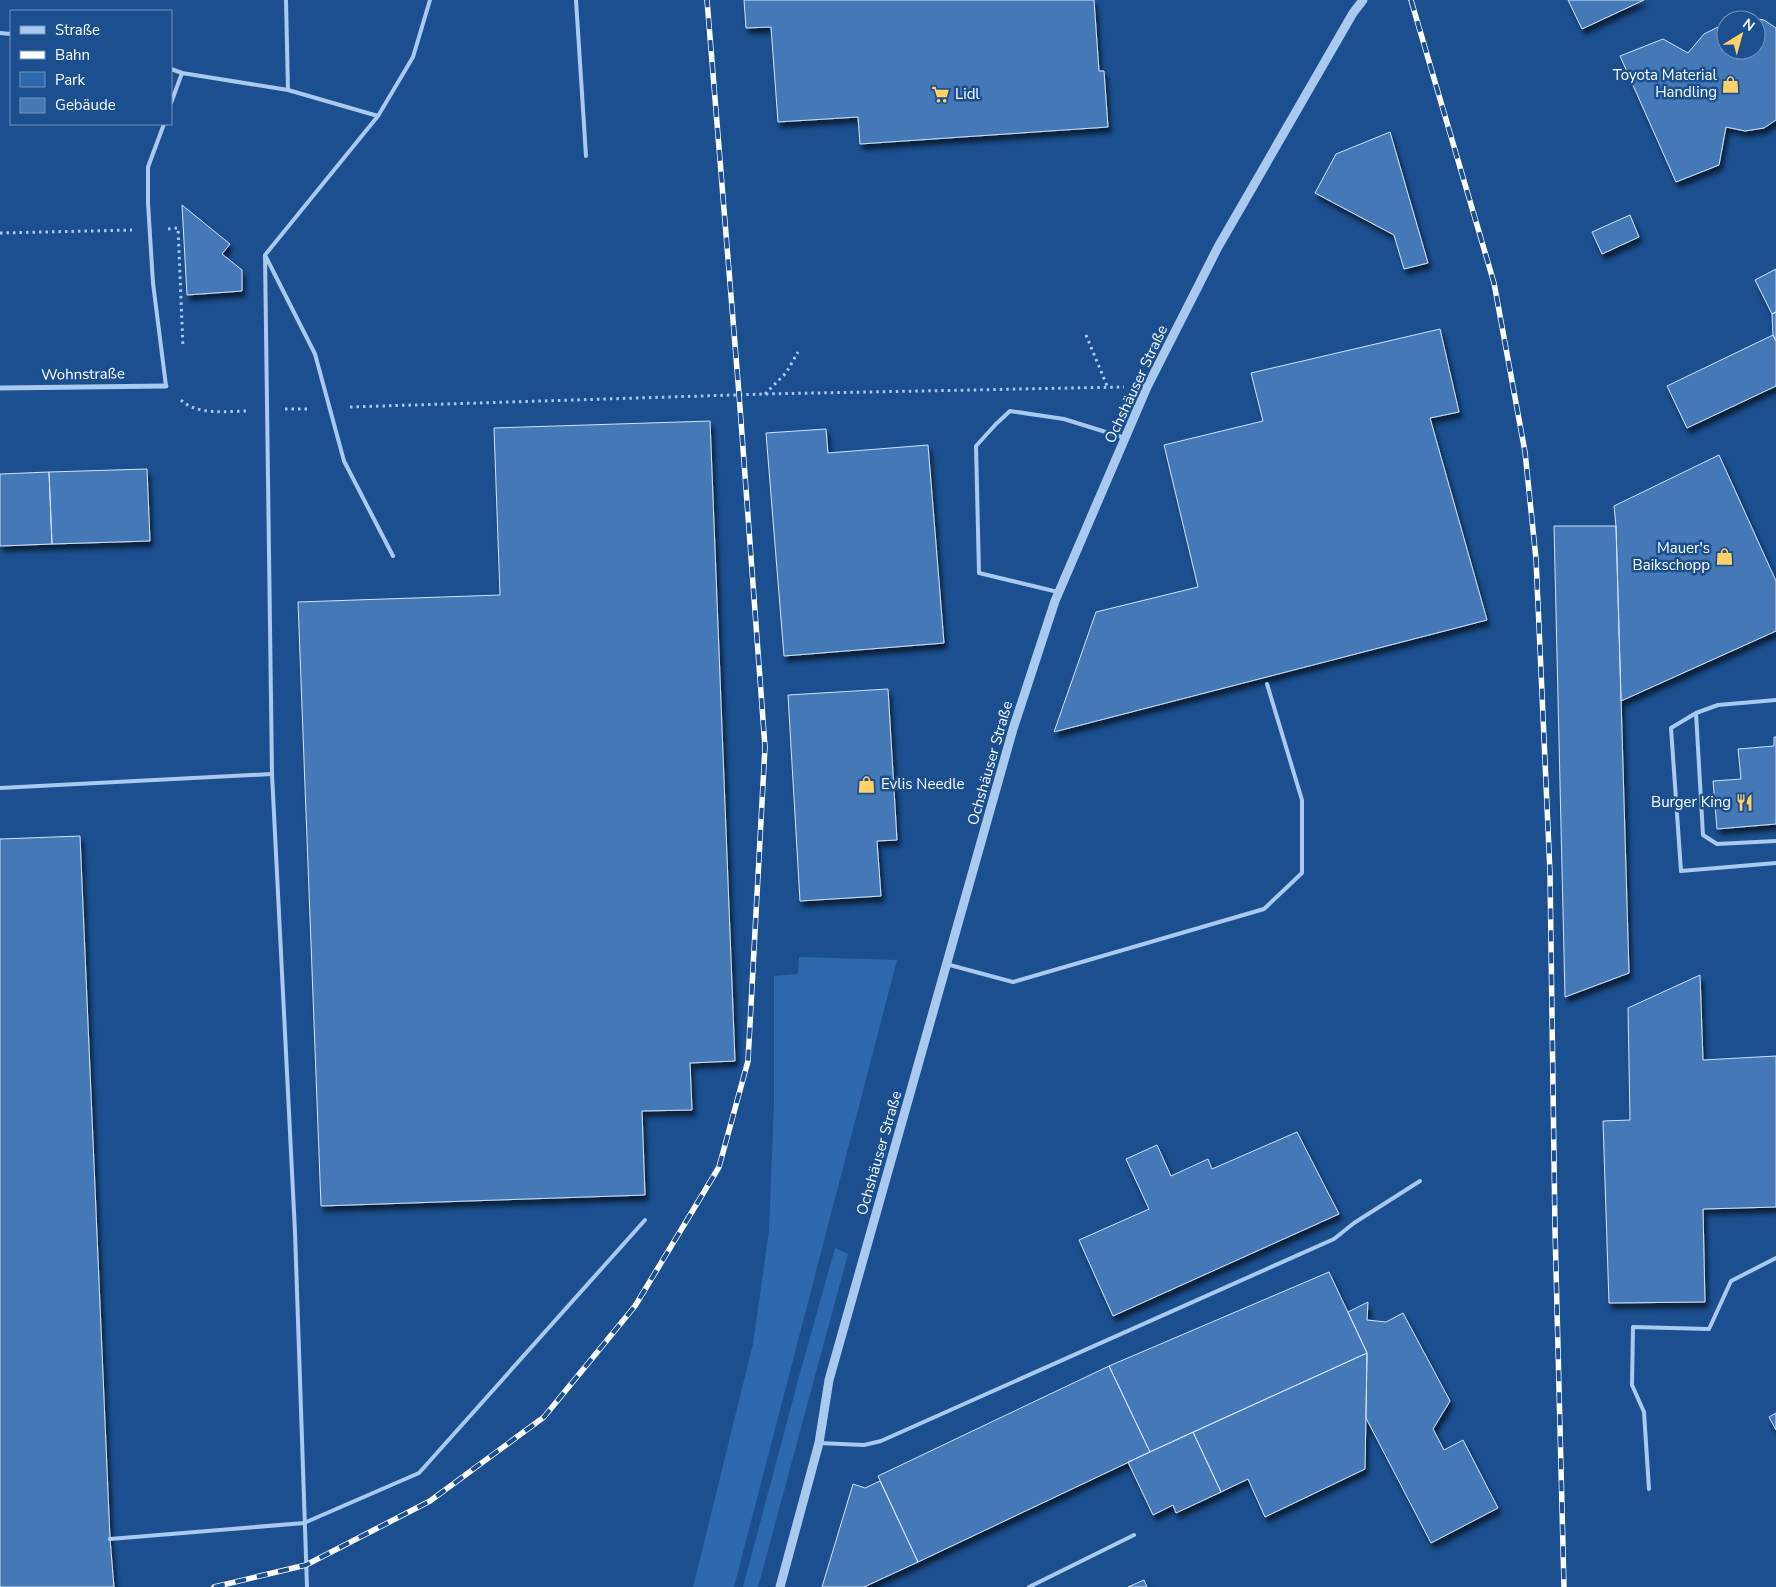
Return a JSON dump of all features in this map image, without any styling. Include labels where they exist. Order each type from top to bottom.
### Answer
[{"type":"street","name":"Ochshäuser Straße","points":[[780,1587],[818,1443],[829,1380],[1013,729],[1059,592],[1147,386],[1218,248],[1353,13],[1363,0]]},
{"type":"street","name":"Wohnstraße","points":[[0,388],[166,386]]},
{"type":"lane","points":[[286,0],[288,90]]},
{"type":"lane","points":[[307,1587],[295,1232],[272,774],[265,255],[378,116],[413,57],[430,0]]},
{"type":"lane","points":[[576,0],[586,156]]},
{"type":"lane","points":[[172,70],[288,90],[378,116]]},
{"type":"lane","points":[[172,100],[182,73]]},
{"type":"lane","points":[[164,125],[148,167],[148,203],[152,283],[166,386]]},
{"type":"lane","points":[[265,255],[315,354],[344,461],[393,556]]},
{"type":"lane","points":[[1059,592],[979,573],[976,446],[1010,411],[1064,419],[1125,438]]},
{"type":"lane","points":[[946,964],[1013,982],[1264,909],[1302,873],[1302,800],[1268,684]]},
{"type":"lane","points":[[1776,700],[1718,705],[1696,713],[1671,728],[1681,872],[1776,863]]},
{"type":"lane","points":[[1696,713],[1703,834],[1717,844],[1776,841]]},
{"type":"lane","points":[[0,788],[272,774]]},
{"type":"lane","points":[[818,1443],[864,1445],[880,1442],[1334,1239],[1354,1223],[1420,1181]]},
{"type":"lane","points":[[110,1539],[304,1523],[419,1473],[645,1220]]},
{"type":"lane","points":[[1649,1489],[1644,1412],[1632,1385],[1633,1327],[1709,1329],[1731,1281],[1776,1258]]},
{"type":"lane","points":[[1030,1587],[1134,1535]]},
{"type":"path","points":[[1086,336],[1108,388]]},
{"type":"path","points":[[765,394],[786,373],[798,352]]},
{"type":"path","points":[[166,386],[185,404],[204,411],[256,410]]},
{"type":"path","points":[[344,407],[765,394],[1147,386]]},
{"type":"path","points":[[275,410],[314,408]]},
{"type":"green space","points":[[799,957],[897,960],[734,1587],[693,1587],[753,1344],[769,1230],[774,1103],[774,976],[798,974]]},
{"type":"green space","points":[[835,1248],[848,1254],[758,1587],[743,1587],[800,1373]]},
{"type":"building","name":"Lidl","points":[[744,0],[1094,0],[1099,71],[1104,71],[1108,127],[860,144],[858,117],[778,122],[771,27],[746,28]]},
{"type":"building","points":[[1568,0],[1644,0],[1582,29]]},
{"type":"building","points":[[1766,21],[1776,28],[1776,120],[1764,128],[1745,131],[1726,127],[1719,165],[1676,182],[1620,56],[1663,39],[1688,53],[1704,34],[1716,28],[1716,60],[1766,60]]},
{"type":"building","points":[[1390,132],[1428,263],[1404,269],[1394,235],[1315,193],[1336,154]]},
{"type":"building","points":[[182,205],[230,244],[222,254],[242,270],[242,291],[187,295]]},
{"type":"building","points":[[1630,215],[1639,237],[1602,254],[1592,232]]},
{"type":"building","points":[[1776,269],[1776,312],[1772,314],[1755,280]]},
{"type":"building","points":[[1776,312],[1776,341],[1773,335],[1772,314]]},
{"type":"building","points":[[1440,329],[1459,412],[1430,418],[1487,620],[1054,732],[1096,612],[1198,587],[1164,445],[1263,421],[1251,373]]},
{"type":"building","points":[[1773,335],[1776,341],[1776,386],[1687,428],[1667,386]]},
{"type":"building","points":[[710,421],[735,1061],[690,1063],[692,1110],[642,1111],[645,1195],[321,1206],[298,602],[500,595],[494,428]]},
{"type":"building","points":[[826,429],[828,453],[928,445],[944,643],[784,656],[766,433]]},
{"type":"building","points":[[1719,455],[1776,581],[1776,631],[1621,701],[1614,506]]},
{"type":"building","points":[[147,469],[150,541],[52,544],[49,472]]},
{"type":"building","points":[[49,472],[52,544],[0,546],[0,474]]},
{"type":"building","points":[[1554,526],[1616,526],[1629,973],[1565,997]]},
{"type":"building","points":[[888,689],[897,840],[877,841],[881,896],[800,901],[788,695]]},
{"type":"building","name":"Burger King","points":[[1774,737],[1776,737],[1776,824],[1717,829],[1713,781],[1741,779],[1738,749],[1774,746]]},
{"type":"building","points":[[80,836],[110,1539],[114,1587],[0,1587],[0,839]]},
{"type":"building","points":[[1700,975],[1703,1060],[1776,1056],[1776,1207],[1703,1209],[1705,1302],[1609,1303],[1603,1121],[1630,1120],[1628,1008]]},
{"type":"building","points":[[1297,1132],[1339,1214],[1113,1316],[1079,1240],[1149,1209],[1126,1159],[1157,1145],[1171,1176],[1208,1159],[1212,1169]]},
{"type":"building","points":[[1329,1272],[1367,1353],[1150,1452],[1109,1366]]},
{"type":"building","points":[[1368,1302],[1367,1320],[1386,1322],[1403,1313],[1450,1401],[1433,1429],[1444,1450],[1463,1440],[1498,1508],[1431,1543],[1366,1418],[1367,1353],[1348,1312]]},
{"type":"building","points":[[1367,1353],[1365,1469],[1265,1517],[1248,1479],[1221,1492],[1193,1432]]},
{"type":"building","points":[[1109,1366],[1150,1452],[918,1562],[878,1476]]},
{"type":"building","points":[[1776,1413],[1776,1430],[1769,1417]]},
{"type":"building","points":[[1193,1432],[1221,1492],[1176,1513],[1173,1505],[1153,1515],[1128,1462]]},
{"type":"building","points":[[880,1481],[918,1562],[864,1587],[822,1587],[853,1484],[865,1488]]},
{"type":"building","points":[[1144,1580],[1147,1587],[1128,1587]]},
{"type":"railway","points":[[214,1587],[306,1565],[430,1501],[544,1417],[635,1306],[719,1167],[748,1061],[765,747],[707,0]]},
{"type":"railway","points":[[1411,0],[1494,283],[1525,452],[1536,559],[1550,873],[1555,1229],[1564,1587]]},
{"type":"place","name":"Toyota Material Handling","points":[[1731,84]]},
{"type":"place","name":"Lidl","points":[[941,94]]},
{"type":"place","name":"Mauer's Baikschopp","points":[[1724,557]]},
{"type":"place","name":"Evlis Needle","points":[[867,784]]},
{"type":"place","name":"Burger King","points":[[1745,802]]}]
